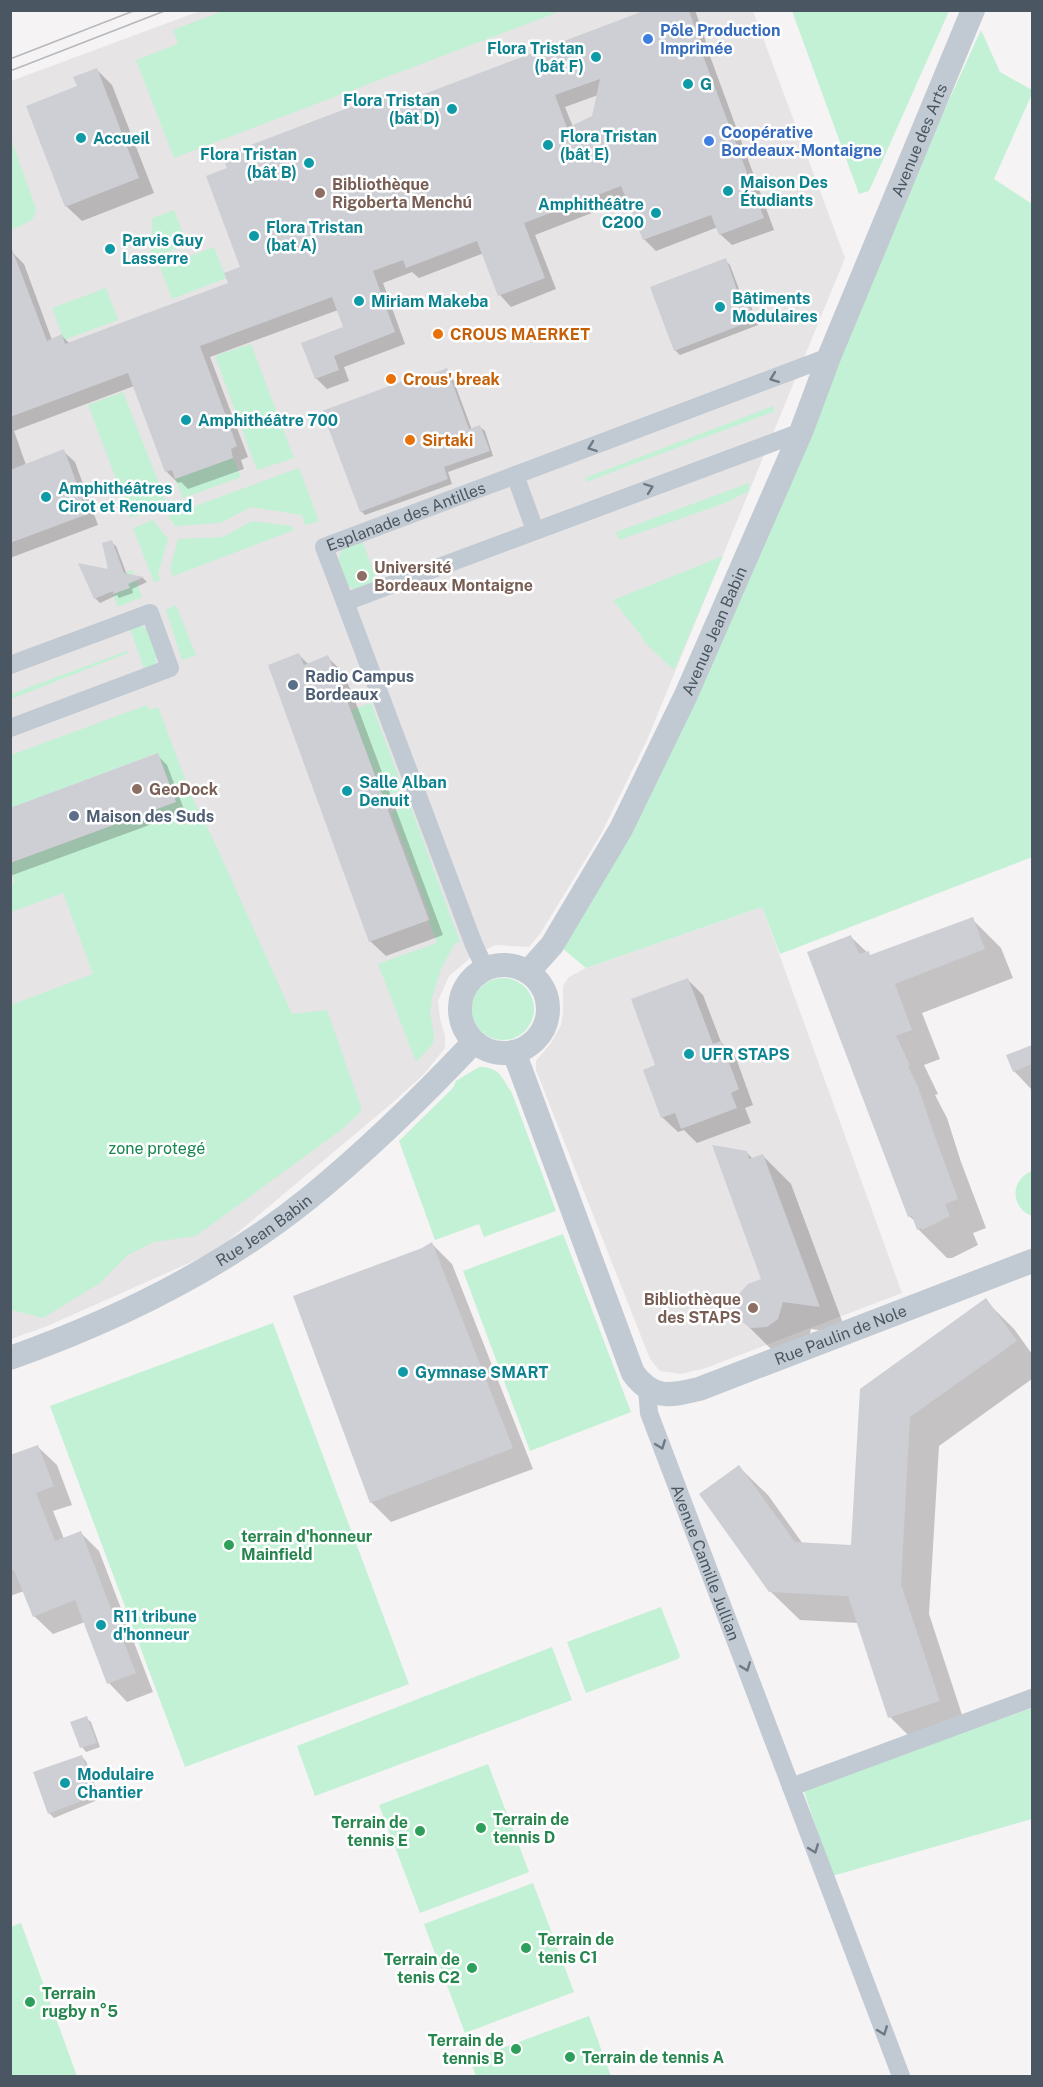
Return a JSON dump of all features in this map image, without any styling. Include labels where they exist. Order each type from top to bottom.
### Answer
[{"type":"street","name":"Avenue des Arts","points":[[866,271],[973,10]]},
{"type":"street","name":"Avenue Jean Babin","points":[[528,972],[552,945],[621,830],[686,695],[801,432],[829,357],[866,271]]},
{"type":"street","name":"Esplanade des Antilles","points":[[345,602],[324,547],[829,357]]},
{"type":"street","points":[[485,968],[474,945],[345,602],[801,432]]},
{"type":"street","points":[[515,476],[535,530]]},
{"type":"street","points":[[10,665],[150,613],[170,668],[10,728]]},
{"type":"street","points":[[500,964],[514,966],[528,972],[545,992],[548,1004],[548,1017],[536,1040],[514,1052],[500,1053],[474,1042],[465,1031],[460,1017],[460,1002],[464,988],[485,968],[500,964]]},
{"type":"street","name":"Rue Jean Babin","points":[[10,1358],[118,1315],[207,1267],[263,1231],[309,1198],[383,1134],[474,1042]]},
{"type":"street","name":"Avenue Camille Jullian","points":[[514,1052],[633,1373],[647,1389],[649,1413],[901,2076]]},
{"type":"street","name":"Rue Paulin de Nole","points":[[647,1389],[660,1394],[678,1394],[699,1389],[1032,1261]]},
{"type":"street","points":[[791,1787],[1032,1698]]},
{"type":"shaded area","name":"Université Bordeaux Montaigne","points":[[200,11],[753,11],[845,258],[647,740],[601,834],[540,934],[529,947],[496,945],[475,954],[449,976],[438,1001],[445,1035],[445,1048],[424,1074],[216,1251],[45,1327],[11,1339],[11,81]]},
{"type":"shaded area","points":[[762,907],[902,1293],[706,1368],[681,1374],[660,1371],[650,1359],[536,1070],[536,1061],[551,1043],[561,1025],[563,986],[569,977],[586,968]]},
{"type":"green space","points":[[223,11],[561,11],[174,158],[136,60],[178,44],[173,30]]},
{"type":"green space","points":[[792,11],[949,11],[869,191],[859,194]]},
{"type":"green space","points":[[981,30],[1000,72],[1032,90],[994,179],[1032,204],[1032,857],[780,954],[762,907],[586,968],[562,948]]},
{"type":"green space","points":[[11,139],[36,209],[31,220],[11,229]]},
{"type":"green space","points":[[174,210],[187,244],[151,259],[152,218]]},
{"type":"green space","points":[[214,247],[226,278],[172,299],[160,267]]},
{"type":"green space","points":[[106,288],[118,320],[64,340],[52,308]]},
{"type":"green space","points":[[251,344],[294,458],[257,470],[215,356]]},
{"type":"green space","points":[[123,392],[167,504],[131,518],[88,405]]},
{"type":"green space","points":[[773,406],[775,411],[586,482],[585,478]]},
{"type":"green space","points":[[233,458],[241,477],[183,498],[175,479]]},
{"type":"green space","points":[[299,468],[319,521],[305,525],[302,515],[251,507],[220,523],[175,526],[168,516]]},
{"type":"green space","points":[[749,483],[749,491],[725,503],[619,540],[616,532]]},
{"type":"green space","points":[[153,520],[168,539],[158,574],[160,580],[154,582],[133,528]]},
{"type":"green space","points":[[252,521],[291,526],[294,530],[173,576],[170,569],[178,539],[223,537]]},
{"type":"green space","points":[[362,540],[379,586],[361,591],[347,585],[339,572],[338,564],[343,550],[350,544]]},
{"type":"green space","points":[[723,556],[674,670],[644,642],[613,600]]},
{"type":"green space","points":[[132,570],[142,597],[118,607],[113,594],[130,588],[124,573]]},
{"type":"green space","points":[[176,605],[196,655],[182,660],[166,610]]},
{"type":"green space","points":[[141,625],[153,639],[156,651],[154,669],[146,674],[129,626]]},
{"type":"green space","points":[[127,651],[128,653],[11,699],[11,694]]},
{"type":"green space","points":[[371,703],[403,789],[383,797],[351,710]]},
{"type":"green space","name":"zone protegé","points":[[147,705],[149,710],[158,707],[192,797],[292,1014],[327,1010],[362,1110],[345,1127],[196,1236],[154,1242],[128,1255],[100,1283],[43,1318],[12,1310],[11,1306],[11,1005],[93,974],[63,893],[11,912],[11,884],[15,882],[11,872],[11,863],[176,802],[157,753],[11,808],[11,755]]},
{"type":"green space","points":[[410,805],[460,942],[455,943],[441,969],[432,998],[430,1014],[434,1034],[433,1044],[416,1062],[378,964],[437,943],[429,921],[431,919],[391,812]]},
{"type":"green space","points":[[503,978],[515,980],[525,987],[532,997],[534,1009],[532,1021],[525,1031],[515,1038],[503,1040],[491,1038],[481,1031],[474,1021],[472,1009],[474,997],[481,987],[491,980]]},
{"type":"green space","points":[[479,1067],[496,1072],[512,1093],[556,1211],[484,1237],[479,1224],[435,1240],[399,1141],[453,1088],[456,1081]]},
{"type":"green space","points":[[1032,1171],[1032,1216],[1020,1206],[1016,1194],[1020,1181]]},
{"type":"green space","points":[[563,1234],[631,1412],[530,1451],[463,1271]]},
{"type":"green space","name":"terrain d'honneur Mainfield","points":[[273,1323],[409,1684],[185,1767],[50,1406]]},
{"type":"green space","points":[[661,1607],[680,1656],[678,1659],[586,1693],[567,1642]]},
{"type":"green space","points":[[552,1647],[572,1700],[315,1796],[297,1746]]},
{"type":"green space","points":[[1032,1708],[1032,1819],[832,1876],[803,1788]]},
{"type":"green space","points":[[488,1764],[529,1872],[420,1913],[379,1805]]},
{"type":"green space","points":[[533,1883],[574,1992],[465,2033],[424,1924]]},
{"type":"green space","name":"Terrain rugby n°5","points":[[21,1923],[77,2076],[11,2076],[11,1927]]},
{"type":"green space","name":"Terrain de tennis A","points":[[589,2016],[611,2076],[476,2076],[470,2060]]},
{"type":"building","points":[[646,10],[689,10],[698,37],[696,37],[764,218],[719,235],[711,215],[643,240],[621,186],[524,223],[545,278],[498,296],[477,241],[406,268],[403,260],[373,271],[395,332],[334,356],[339,370],[315,379],[301,343],[343,327],[332,297],[200,346],[237,446],[231,449],[233,458],[175,479],[172,470],[165,472],[128,373],[10,417],[10,249],[12,249],[47,341],[62,334],[65,344],[228,283],[224,273],[240,267],[206,176],[227,168],[222,156],[390,92],[395,105]],"holes":[[[600,79],[592,116],[567,128],[555,95]]]},
{"type":"building","name":"Accueil","points":[[97,68],[139,178],[65,207],[26,106],[77,86],[73,77]]},
{"type":"building","name":"Bâtiments Modulaires","points":[[726,258],[739,296],[745,294],[754,320],[674,351],[650,287]]},
{"type":"building","name":"Sirtaki","points":[[447,368],[469,429],[480,425],[490,451],[444,467],[448,479],[360,512],[322,411],[411,378],[412,382]]},
{"type":"building","name":"Amphithéâtres Cirot et Renouard","points":[[64,449],[88,514],[10,543],[10,470]]},
{"type":"building","points":[[112,540],[124,573],[144,577],[128,584],[130,588],[113,594],[113,591],[94,599],[78,563],[108,569],[102,543]]},
{"type":"building","points":[[299,653],[304,665],[328,655],[429,920],[369,942],[268,665]]},
{"type":"building","name":"Maison des Suds","points":[[158,753],[176,802],[10,863],[10,808]]},
{"type":"building","points":[[973,917],[985,949],[895,984],[912,1030],[896,1036],[910,1065],[908,1066],[918,1087],[958,1199],[945,1204],[950,1216],[922,1230],[921,1228],[917,1230],[912,1216],[908,1217],[807,952],[851,935],[859,954],[869,951],[870,955]]},
{"type":"building","name":"UFR STAPS","points":[[688,978],[713,1044],[721,1041],[739,1089],[731,1093],[737,1108],[681,1129],[675,1113],[661,1118],[643,1070],[655,1065],[631,999]]},
{"type":"building","points":[[1032,1045],[1032,1064],[1013,1072],[1006,1055]]},
{"type":"building","points":[[712,1145],[747,1151],[749,1159],[763,1154],[820,1307],[783,1302],[778,1319],[767,1327],[751,1328],[742,1322],[735,1306],[738,1295],[748,1284],[761,1279]]},
{"type":"building","name":"Gymnase SMART","points":[[432,1242],[513,1448],[370,1503],[293,1296],[422,1248]]},
{"type":"building","points":[[986,1298],[1017,1341],[910,1417],[901,1584],[940,1701],[888,1718],[848,1596],[769,1592],[699,1494],[739,1465],[795,1542],[851,1545],[860,1389]]},
{"type":"building","points":[[38,1445],[54,1486],[36,1493],[55,1541],[81,1531],[136,1673],[107,1684],[75,1600],[33,1617],[14,1570],[10,1571],[10,1455]]},
{"type":"building","points":[[87,1716],[97,1743],[80,1748],[70,1722]]},
{"type":"building","name":"Modulaire Chantier","points":[[82,1755],[97,1795],[48,1814],[33,1772]]},
{"type":"tram line","points":[[10,59],[136,10]]},
{"type":"tram line","points":[[10,71],[167,10]]},
{"type":"place","name":"Pôle Production Imprimée","points":[[648,39]]},
{"type":"place","name":"Flora Tristan (bât F)","points":[[596,57]]},
{"type":"place","name":"G","points":[[688,84]]},
{"type":"place","name":"Flora Tristan (bât D)","points":[[452,109]]},
{"type":"place","name":"Accueil","points":[[81,138]]},
{"type":"place","name":"Coopérative Bordeaux-Montaigne","points":[[709,141]]},
{"type":"place","name":"Flora Tristan (bât E)","points":[[548,145]]},
{"type":"place","name":"Flora Tristan (bât B)","points":[[309,163]]},
{"type":"place","name":"Maison Des Étudiants","points":[[728,191]]},
{"type":"place","name":"Bibliothèque Rigoberta Menchú","points":[[320,193]]},
{"type":"place","name":"Amphithéâtre C200","points":[[656,213]]},
{"type":"place","name":"Flora Tristan (bat A)","points":[[254,236]]},
{"type":"place","name":"Parvis Guy Lasserre","points":[[110,249]]},
{"type":"place","name":"Miriam Makeba","points":[[359,301]]},
{"type":"place","name":"Bâtiments Modulaires","points":[[720,307]]},
{"type":"place","name":"CROUS MAERKET","points":[[438,334]]},
{"type":"place","name":"Crous' break","points":[[391,379]]},
{"type":"place","name":"Amphithéâtre 700","points":[[186,420]]},
{"type":"place","name":"Sirtaki","points":[[410,440]]},
{"type":"place","name":"Amphithéâtres Cirot et Renouard","points":[[46,497]]},
{"type":"place","name":"Université Bordeaux Montaigne","points":[[362,576]]},
{"type":"place","name":"Radio Campus Bordeaux","points":[[293,685]]},
{"type":"place","name":"GeoDock","points":[[137,789]]},
{"type":"place","name":"Salle Alban Denuit","points":[[347,791]]},
{"type":"place","name":"Maison des Suds","points":[[74,816]]},
{"type":"place","name":"UFR STAPS","points":[[689,1054]]},
{"type":"place","name":"Bibliothèque des STAPS","points":[[753,1308]]},
{"type":"place","name":"Gymnase SMART","points":[[403,1372]]},
{"type":"place","name":"terrain d'honneur Mainfield","points":[[229,1545]]},
{"type":"place","name":"R11 tribune d'honneur","points":[[101,1625]]},
{"type":"place","name":"Modulaire Chantier","points":[[65,1783]]},
{"type":"place","name":"Terrain de tennis D","points":[[481,1828]]},
{"type":"place","name":"Terrain de tennis E","points":[[420,1831]]},
{"type":"place","name":"Terrain de tenis C1","points":[[526,1948]]},
{"type":"place","name":"Terrain de tenis C2","points":[[472,1968]]},
{"type":"place","name":"Terrain rugby n°5","points":[[30,2002]]},
{"type":"place","name":"Terrain de tennis B","points":[[516,2049]]},
{"type":"place","name":"Terrain de tennis A","points":[[570,2057]]}]
